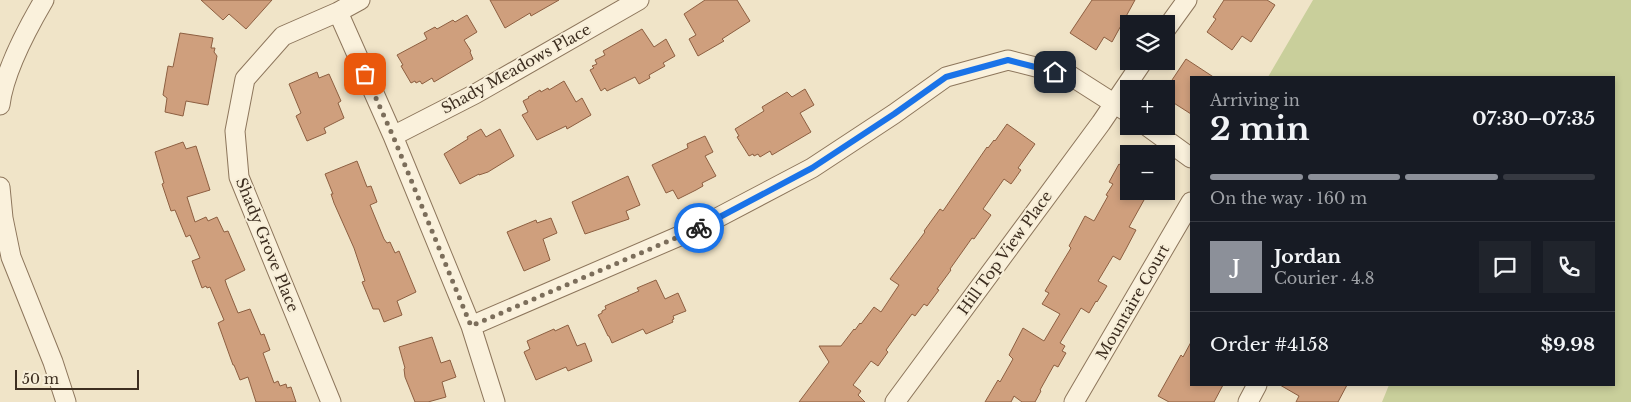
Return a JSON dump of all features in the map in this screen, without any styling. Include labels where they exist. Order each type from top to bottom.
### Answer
[{"type":"street","points":[[0,105],[1,95],[14,59],[28,28],[44,0]]},
{"type":"street","name":"Shady Grove Place","points":[[331,402],[239,177],[235,131],[245,79],[283,36],[338,12],[360,0]]},
{"type":"street","name":"Shady Meadows Place","points":[[393,136],[475,94],[639,0]]},
{"type":"street","points":[[1175,17],[1187,0]]},
{"type":"street","points":[[338,12],[393,136],[471,326],[495,402]]},
{"type":"street","points":[[471,326],[725,215],[812,168],[946,77],[1008,60],[1071,76],[1120,107]]},
{"type":"street","name":"Hill Top View Place","points":[[895,402],[1120,111]]},
{"type":"street","points":[[1159,135],[1190,157]]},
{"type":"street","points":[[0,187],[3,218],[11,257],[53,362],[66,402]]},
{"type":"street","name":"Mountaire Court","points":[[1074,402],[1190,204]]},
{"type":"street","points":[[1248,402],[1256,386]]},
{"type":"green space","points":[[1313,0],[1631,0],[1631,402],[1382,402],[1389,386],[1615,386],[1615,76],[1269,76]]},
{"type":"building","points":[[201,0],[272,0],[246,29],[229,14],[223,20]]},
{"type":"building","points":[[490,0],[559,0],[531,16],[530,13],[505,28]]},
{"type":"building","points":[[705,0],[737,0],[750,21],[722,39],[724,41],[698,56],[689,39],[696,35],[684,14]]},
{"type":"building","points":[[1092,0],[1135,0],[1127,15],[1120,15],[1120,27],[1112,42],[1104,37],[1096,50],[1070,33]]},
{"type":"building","points":[[1224,0],[1267,0],[1275,5],[1251,42],[1242,36],[1232,50],[1207,32],[1216,19],[1213,17]]},
{"type":"building","points":[[467,15],[477,32],[464,40],[471,51],[473,59],[434,82],[432,78],[422,84],[420,81],[411,83],[397,55],[427,39],[424,33],[435,27],[437,29],[453,20],[455,22]]},
{"type":"building","points":[[642,29],[654,47],[666,39],[675,56],[663,63],[665,66],[649,75],[650,78],[639,84],[635,77],[607,91],[605,88],[601,91],[590,70],[594,68],[592,66],[597,64],[595,60],[605,55],[603,51]]},
{"type":"building","points":[[180,33],[213,38],[211,48],[215,48],[214,52],[217,56],[208,105],[186,101],[183,116],[165,112],[167,98],[163,95],[168,66],[173,67]]},
{"type":"building","points":[[1186,59],[1212,76],[1190,76],[1190,113],[1175,104],[1175,80],[1172,80]]},
{"type":"building","points":[[317,72],[319,78],[329,74],[341,101],[338,103],[344,118],[324,128],[326,133],[307,141],[296,116],[301,113],[289,84]]},
{"type":"building","points":[[564,81],[576,102],[582,98],[591,115],[567,129],[566,126],[537,140],[522,115],[528,112],[523,101],[540,90],[541,92],[548,88],[549,90]]},
{"type":"building","points":[[805,89],[814,105],[800,113],[811,132],[772,155],[770,151],[760,157],[758,154],[749,156],[737,137],[739,136],[735,129],[764,111],[762,107],[787,92],[792,97]]},
{"type":"building","points":[[1007,124],[1035,144],[1018,168],[1021,170],[1011,184],[1004,179],[983,209],[991,215],[950,269],[937,289],[939,290],[927,306],[924,304],[915,316],[912,314],[886,350],[888,352],[878,366],[871,361],[853,385],[861,391],[858,395],[865,402],[799,402],[829,362],[819,346],[841,346],[874,307],[881,312],[899,285],[890,279],[940,209],[943,211],[987,147],[995,141]]},
{"type":"building","points":[[481,129],[486,137],[500,129],[514,156],[488,172],[479,174],[460,184],[444,154]]},
{"type":"building","points":[[705,136],[713,152],[705,156],[716,176],[702,183],[703,186],[678,199],[673,190],[666,193],[652,165],[688,148],[687,144]]},
{"type":"building","points":[[183,142],[186,149],[196,146],[210,190],[187,197],[195,222],[206,217],[208,221],[217,217],[224,232],[228,231],[245,270],[225,280],[227,286],[238,313],[250,309],[261,335],[264,334],[270,350],[263,353],[274,383],[278,381],[280,386],[286,384],[287,388],[291,387],[296,402],[256,402],[248,377],[240,380],[233,365],[218,323],[224,320],[210,287],[202,288],[192,261],[200,258],[190,235],[186,237],[175,210],[171,211],[162,184],[164,183],[155,152]]},
{"type":"building","points":[[357,161],[367,187],[371,186],[377,202],[370,205],[384,239],[387,243],[390,242],[395,253],[399,251],[416,292],[397,301],[402,315],[384,322],[379,309],[373,309],[362,282],[365,281],[354,248],[334,203],[331,194],[333,194],[325,174]]},
{"type":"building","points":[[1119,164],[1120,200],[1144,200],[1129,227],[1136,230],[1120,260],[1113,256],[1098,281],[1107,286],[1089,313],[1081,308],[1060,343],[1065,346],[1062,351],[1066,353],[1058,367],[1054,365],[1035,402],[1022,402],[1014,396],[1011,402],[985,402],[998,380],[1000,382],[1013,359],[1009,355],[1023,328],[1044,341],[1060,314],[1042,304],[1049,293],[1045,291],[1071,248],[1069,246],[1085,216],[1094,221],[1113,184],[1109,182]]},
{"type":"building","points":[[628,176],[640,205],[626,211],[629,219],[585,234],[572,202]]},
{"type":"building","points":[[551,218],[557,233],[543,239],[550,260],[524,271],[507,232],[536,220],[537,223]]},
{"type":"building","points":[[656,280],[665,299],[678,293],[686,311],[673,316],[673,322],[646,334],[643,329],[612,343],[598,315],[606,309],[605,306],[639,291],[637,288]]},
{"type":"building","points":[[568,325],[577,346],[585,343],[592,361],[568,371],[566,367],[536,380],[524,352],[530,349],[527,341]]},
{"type":"building","points":[[432,337],[441,363],[450,360],[456,377],[442,382],[446,397],[428,402],[415,402],[405,377],[405,368],[399,347]]},
{"type":"building","points":[[1190,344],[1190,386],[1222,386],[1214,402],[1169,402],[1158,396],[1181,355],[1183,357]]},
{"type":"building","points":[[1282,386],[1346,386],[1338,402],[1296,402],[1299,396]]},
{"type":"way so far","points":[[365,74],[393,136],[471,326],[699,228]]},
{"type":"route","points":[[699,228],[812,168],[946,77],[1008,60],[1055,72]]}]
